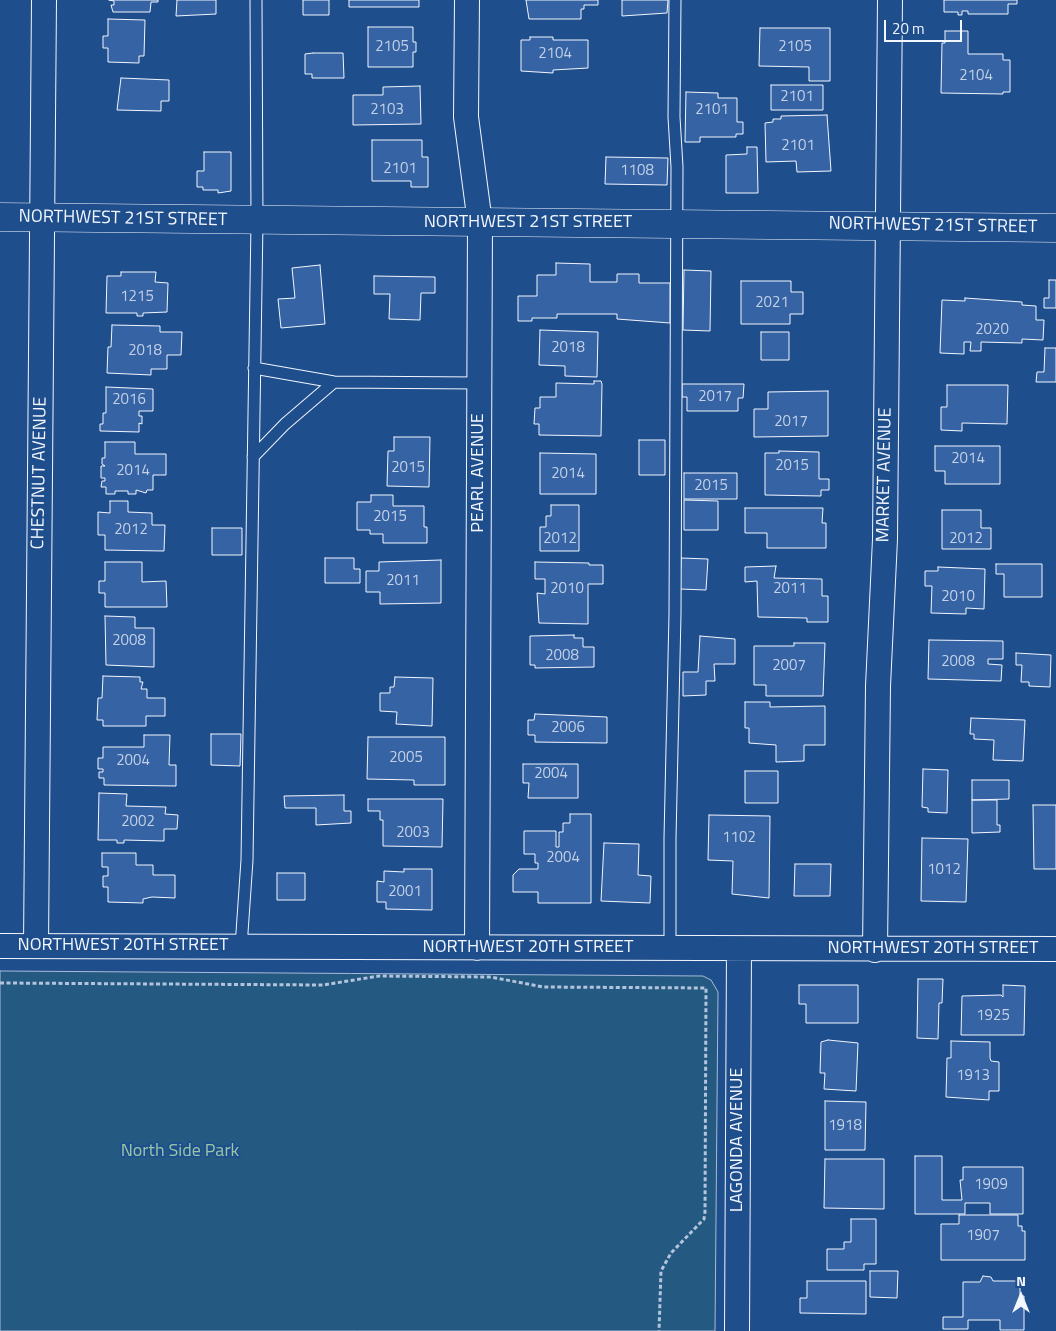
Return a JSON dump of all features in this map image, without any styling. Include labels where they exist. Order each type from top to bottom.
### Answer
[{"type":"street","name":"CHESTNUT AVENUE","points":[[36,946],[44,0]]},
{"type":"street","name":"PEARL AVENUE","points":[[467,0],[466,117],[480,223],[477,948]]},
{"type":"street","name":"MARKET AVENUE","points":[[875,950],[878,686],[885,539],[890,0]]},
{"type":"street","name":"NORTHWEST 21ST STREET","points":[[0,218],[256,222],[1056,228]]},
{"type":"street","name":"NORTHWEST 20TH STREET","points":[[0,946],[875,950],[1056,949]]},
{"type":"street","name":"LAGONDA AVENUE","points":[[738,1331],[739,949]]},
{"type":"lane","points":[[241,947],[247,860],[256,222],[256,0]]},
{"type":"lane","points":[[670,949],[670,838],[675,604],[677,225],[677,167],[674,117],[675,0]]},
{"type":"lane","points":[[254,368],[334,382],[479,383]]},
{"type":"lane","points":[[253,457],[285,424],[334,382]]},
{"type":"path","points":[[0,983],[323,985],[379,976],[490,977],[542,987],[706,988],[705,1212],[704,1219],[671,1253],[661,1270],[659,1331]]},
{"type":"green space","name":"North Side Park","points":[[0,971],[703,976],[711,980],[718,992],[715,1331],[0,1331]]},
{"type":"building","points":[[109,0],[158,0],[158,2],[151,2],[150,12],[113,12],[111,5],[114,5],[114,1]]},
{"type":"building","points":[[177,0],[216,0],[216,14],[176,16]]},
{"type":"building","points":[[303,0],[329,0],[329,15],[303,15]]},
{"type":"building","points":[[349,0],[419,0],[419,7],[349,7]]},
{"type":"building","points":[[526,0],[598,0],[598,5],[584,5],[584,9],[581,9],[581,19],[529,19]]},
{"type":"building","points":[[622,0],[668,0],[667,13],[622,16]]},
{"type":"building","points":[[944,0],[1017,0],[1017,4],[1008,4],[1008,14],[968,14],[968,11],[962,11],[962,15],[958,15],[958,12],[944,12]]},
{"type":"building","points":[[108,19],[145,20],[144,56],[139,56],[139,63],[108,62],[108,48],[103,48],[103,36],[108,36]]},
{"type":"building","points":[[368,27],[413,27],[413,42],[416,42],[416,52],[413,52],[413,67],[368,67]]},
{"type":"building","points":[[760,28],[830,28],[830,81],[809,81],[809,67],[759,66]]},
{"type":"building","points":[[945,31],[968,31],[968,54],[1003,54],[1003,60],[1010,60],[1010,92],[1003,92],[1003,94],[941,93],[942,43],[945,43]]},
{"type":"building","points":[[530,37],[553,37],[553,40],[588,40],[588,68],[553,70],[553,73],[521,71],[521,40],[530,40]]},
{"type":"building","points":[[343,53],[344,78],[312,78],[312,74],[305,74],[305,54]]},
{"type":"building","points":[[121,78],[169,80],[169,101],[161,101],[161,111],[117,110]]},
{"type":"building","points":[[771,85],[823,85],[823,110],[771,110]]},
{"type":"building","points":[[420,86],[421,124],[353,125],[353,95],[383,95],[383,87]]},
{"type":"building","points":[[686,92],[718,93],[718,98],[737,98],[737,122],[743,122],[743,134],[736,134],[736,137],[700,137],[700,142],[685,142]]},
{"type":"building","points":[[827,115],[831,171],[797,172],[796,161],[766,162],[765,123],[773,122],[773,119],[781,119],[781,116]]},
{"type":"building","points":[[372,140],[422,140],[422,157],[428,157],[428,187],[411,187],[411,181],[372,181]]},
{"type":"building","points":[[747,147],[757,147],[758,193],[726,193],[726,155],[747,154]]},
{"type":"building","points":[[204,152],[231,152],[231,191],[218,193],[218,190],[203,190],[203,187],[197,187],[197,171],[204,171]]},
{"type":"building","points":[[606,157],[668,158],[667,185],[605,184]]},
{"type":"building","points":[[556,263],[590,264],[590,282],[617,282],[617,274],[639,274],[639,283],[670,283],[670,323],[617,319],[617,314],[557,314],[557,318],[532,318],[532,321],[518,321],[518,296],[537,296],[537,275],[556,275]]},
{"type":"building","points":[[320,265],[325,324],[281,328],[278,299],[295,298],[292,268]]},
{"type":"building","points":[[684,270],[711,271],[710,331],[683,330]]},
{"type":"building","points":[[121,272],[156,272],[155,282],[168,283],[167,312],[143,313],[143,316],[137,316],[137,313],[106,313],[107,276],[121,276]]},
{"type":"building","points":[[374,276],[435,277],[435,293],[421,293],[420,320],[389,319],[390,294],[374,294]]},
{"type":"building","points":[[1049,280],[1056,280],[1056,308],[1044,308],[1044,298],[1049,298]]},
{"type":"building","points":[[741,281],[791,281],[791,292],[803,292],[803,314],[790,314],[790,324],[741,324]]},
{"type":"building","points":[[965,298],[1022,302],[1022,305],[1036,306],[1036,320],[1044,320],[1043,340],[1022,339],[1022,343],[981,342],[981,351],[970,351],[971,342],[964,342],[964,354],[940,353],[942,300],[965,301]]},
{"type":"building","points":[[112,325],[160,326],[160,332],[182,332],[181,355],[167,355],[167,369],[151,369],[151,375],[107,373],[108,347],[111,347]]},
{"type":"building","points":[[540,330],[598,332],[597,377],[565,376],[565,366],[539,365]]},
{"type":"building","points":[[761,332],[789,332],[789,360],[761,360]]},
{"type":"building","points":[[1045,348],[1056,348],[1056,382],[1036,382],[1037,372],[1044,372]]},
{"type":"building","points":[[594,381],[601,381],[602,384],[601,436],[539,435],[539,424],[534,424],[535,408],[540,408],[540,397],[556,397],[556,383],[594,384]]},
{"type":"building","points":[[682,384],[744,384],[743,398],[738,398],[738,411],[687,411],[687,397],[682,397]]},
{"type":"building","points":[[947,385],[1008,385],[1007,424],[962,423],[962,431],[941,430],[941,407],[947,407]]},
{"type":"building","points":[[106,387],[153,389],[153,411],[139,411],[139,416],[142,416],[142,424],[139,423],[139,432],[100,431],[100,424],[103,424],[103,413],[106,413]]},
{"type":"building","points":[[828,391],[828,436],[754,437],[754,409],[768,409],[768,392]]},
{"type":"building","points":[[394,437],[430,437],[429,487],[387,486],[388,451],[394,451]]},
{"type":"building","points":[[639,440],[665,440],[665,475],[639,475]]},
{"type":"building","points":[[105,442],[135,442],[135,454],[166,454],[166,475],[153,475],[153,490],[147,490],[146,493],[136,490],[136,494],[128,494],[128,491],[115,491],[115,494],[106,494],[106,487],[101,487],[102,481],[105,481],[105,478],[101,478],[101,466],[105,466],[102,464],[102,458],[105,458]]},
{"type":"building","points":[[935,446],[1000,446],[1000,484],[945,484],[945,471],[935,471]]},
{"type":"building","points":[[779,451],[819,452],[819,479],[829,479],[829,490],[821,490],[821,496],[765,495],[765,453],[779,453]]},
{"type":"building","points":[[540,453],[596,454],[596,494],[540,494]]},
{"type":"building","points":[[684,473],[737,473],[737,499],[684,499]]},
{"type":"building","points":[[371,495],[393,495],[393,506],[424,506],[424,527],[427,527],[427,543],[383,543],[383,534],[370,534],[370,530],[357,530],[357,502],[371,502]]},
{"type":"building","points":[[684,500],[718,501],[718,530],[684,530]]},
{"type":"building","points":[[110,501],[128,501],[128,512],[152,513],[152,525],[165,525],[164,551],[105,550],[105,535],[98,535],[98,512],[110,513]]},
{"type":"building","points":[[551,505],[579,505],[579,551],[540,551],[540,527],[546,527],[546,516],[551,516]]},
{"type":"building","points":[[745,508],[823,508],[822,523],[826,523],[826,548],[767,548],[767,533],[745,533]]},
{"type":"building","points":[[942,510],[981,510],[981,528],[991,528],[991,549],[942,549]]},
{"type":"building","points":[[212,528],[242,528],[242,555],[212,555]]},
{"type":"building","points":[[325,558],[354,558],[354,569],[360,569],[360,583],[325,583]]},
{"type":"building","points":[[681,558],[708,559],[706,590],[680,589]]},
{"type":"building","points":[[441,560],[441,603],[380,604],[380,592],[366,592],[366,571],[379,571],[379,562]]},
{"type":"building","points":[[105,562],[142,562],[142,582],[166,581],[167,607],[105,607],[105,593],[99,593],[99,581],[105,581]]},
{"type":"building","points":[[535,562],[603,565],[603,584],[588,584],[588,624],[539,623],[537,593],[545,594],[545,579],[535,579]]},
{"type":"building","points":[[996,564],[1042,564],[1042,597],[1004,597],[1004,574],[996,574]]},
{"type":"building","points":[[776,566],[774,578],[822,579],[822,596],[828,596],[828,622],[807,622],[807,618],[758,617],[757,581],[745,582],[745,567]]},
{"type":"building","points":[[938,567],[985,569],[984,609],[966,608],[966,614],[931,613],[932,586],[925,586],[925,571],[938,571]]},
{"type":"building","points":[[105,616],[135,617],[135,628],[154,628],[154,667],[106,665]]},
{"type":"building","points":[[574,635],[574,638],[583,638],[583,647],[594,647],[594,667],[535,668],[535,665],[530,665],[530,636]]},
{"type":"building","points":[[700,636],[735,639],[735,664],[714,664],[715,681],[706,681],[706,695],[683,696],[683,672],[698,672]]},
{"type":"building","points":[[929,640],[1003,641],[1003,659],[988,659],[988,664],[1002,665],[1001,681],[928,679]]},
{"type":"building","points":[[794,643],[825,643],[823,696],[766,696],[766,685],[754,685],[754,646],[794,646]]},
{"type":"building","points":[[1016,653],[1051,655],[1050,687],[1029,686],[1029,682],[1021,682],[1022,665],[1016,665]]},
{"type":"building","points":[[103,676],[140,677],[140,682],[143,682],[141,689],[147,689],[147,698],[165,698],[165,716],[146,716],[146,726],[103,726],[103,720],[97,720],[98,698],[102,698]]},
{"type":"building","points":[[395,677],[433,678],[432,726],[396,724],[397,712],[380,711],[380,693],[390,693],[390,687],[394,687]]},
{"type":"building","points":[[745,702],[770,702],[770,707],[825,706],[825,745],[804,745],[804,761],[776,762],[776,745],[749,743],[749,728],[745,728]]},
{"type":"building","points":[[535,714],[607,717],[607,743],[535,742],[535,735],[528,735],[528,720],[534,720]]},
{"type":"building","points":[[971,718],[1025,720],[1023,761],[993,760],[994,740],[974,739],[974,734],[970,734]]},
{"type":"building","points":[[211,734],[241,734],[240,766],[211,765]]},
{"type":"building","points":[[144,735],[170,735],[169,765],[176,765],[176,786],[104,785],[104,778],[99,778],[99,772],[103,772],[103,769],[98,769],[98,758],[103,758],[103,747],[144,747]]},
{"type":"building","points":[[368,737],[445,737],[445,785],[414,785],[414,780],[367,779]]},
{"type":"building","points":[[523,764],[578,764],[578,798],[528,798],[529,783],[523,783]]},
{"type":"building","points":[[923,769],[948,770],[947,813],[928,812],[928,808],[922,807]]},
{"type":"building","points":[[745,771],[778,771],[778,803],[745,803]]},
{"type":"building","points":[[972,780],[1009,780],[1009,799],[972,800]]},
{"type":"building","points":[[99,793],[127,794],[126,806],[166,807],[165,814],[178,815],[177,829],[164,829],[164,841],[124,840],[124,843],[117,843],[117,840],[98,840]]},
{"type":"building","points":[[344,795],[344,811],[351,811],[351,823],[316,825],[316,808],[285,808],[284,796]]},
{"type":"building","points":[[368,799],[443,799],[442,847],[383,846],[383,820],[380,820],[380,811],[368,811]]},
{"type":"building","points":[[972,800],[997,800],[997,825],[1000,825],[1000,832],[972,833]]},
{"type":"building","points":[[1033,805],[1056,805],[1056,869],[1034,869]]},
{"type":"building","points":[[570,814],[591,814],[591,903],[538,903],[538,892],[513,892],[513,875],[519,869],[538,869],[538,863],[535,863],[535,854],[524,854],[524,831],[556,831],[556,847],[559,847],[559,832],[563,832],[563,823],[570,823]]},
{"type":"building","points":[[709,815],[770,816],[769,898],[732,894],[733,861],[708,860]]},
{"type":"building","points":[[922,838],[968,839],[966,902],[921,901]]},
{"type":"building","points":[[604,843],[639,844],[638,875],[651,876],[650,903],[601,901]]},
{"type":"building","points":[[102,853],[136,853],[136,865],[153,865],[153,875],[175,875],[175,898],[152,897],[143,899],[143,903],[108,902],[108,887],[103,887],[103,876],[108,876],[108,867],[102,867]]},
{"type":"building","points":[[795,864],[831,864],[830,896],[794,896]]},
{"type":"building","points":[[404,869],[432,869],[432,910],[386,909],[386,902],[377,902],[377,881],[384,882],[384,871],[404,872]]},
{"type":"building","points":[[277,873],[305,873],[305,900],[277,900]]},
{"type":"building","points":[[918,979],[943,979],[942,1003],[939,1003],[938,1039],[917,1038]]},
{"type":"building","points":[[799,985],[858,985],[858,1023],[806,1023],[806,1004],[799,1004]]},
{"type":"building","points":[[1003,985],[1025,986],[1024,1035],[961,1035],[962,996],[1001,995],[1003,997]]},
{"type":"building","points":[[828,1040],[858,1043],[856,1091],[824,1089],[825,1073],[820,1073],[821,1042]]},
{"type":"building","points":[[951,1041],[990,1042],[991,1061],[999,1062],[999,1091],[989,1091],[989,1100],[946,1097],[947,1058],[951,1058]]},
{"type":"building","points":[[825,1101],[866,1102],[865,1150],[825,1150]]},
{"type":"building","points":[[915,1156],[942,1156],[942,1200],[962,1200],[960,1180],[963,1180],[963,1167],[1023,1167],[1023,1214],[990,1214],[990,1203],[965,1203],[965,1214],[915,1214]]},
{"type":"building","points":[[825,1159],[884,1159],[884,1209],[824,1208]]},
{"type":"building","points":[[959,1215],[1018,1215],[1018,1226],[1022,1226],[1022,1231],[1025,1231],[1025,1260],[941,1260],[941,1224],[959,1224]]},
{"type":"building","points":[[851,1219],[876,1219],[876,1264],[864,1264],[864,1270],[827,1270],[827,1249],[844,1249],[844,1242],[851,1242]]},
{"type":"building","points":[[870,1271],[898,1271],[897,1298],[870,1297]]},
{"type":"building","points":[[983,1276],[991,1277],[993,1281],[1020,1281],[1020,1296],[1024,1296],[1024,1330],[1000,1330],[1000,1320],[968,1320],[968,1329],[943,1329],[943,1317],[963,1317],[963,1282],[980,1282]]},
{"type":"building","points":[[807,1281],[866,1281],[866,1314],[800,1313],[800,1298],[807,1298]]}]
